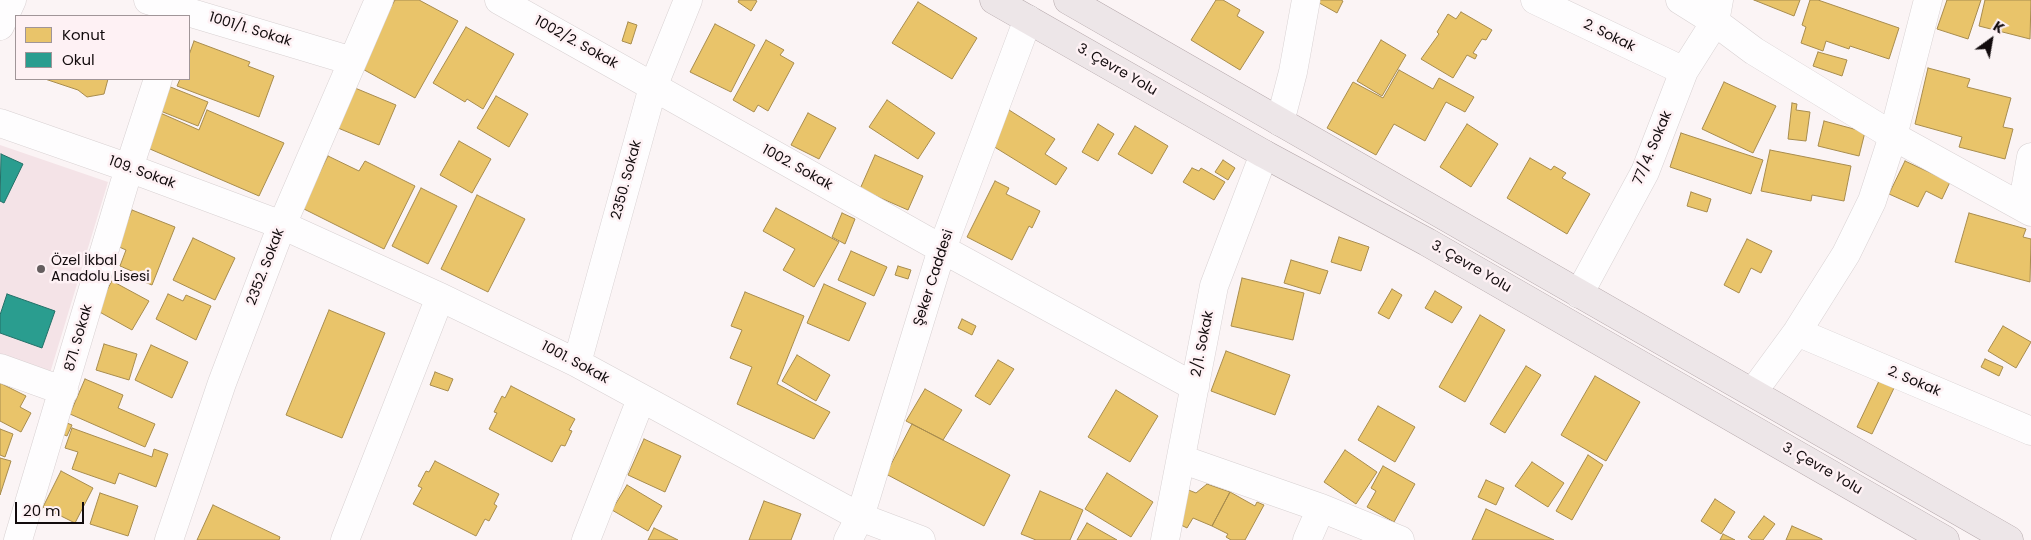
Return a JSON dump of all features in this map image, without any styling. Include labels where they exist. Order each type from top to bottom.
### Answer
[{"type":"main road","name":"3. Çevre Yolu","points":[[994,0],[1264,154],[1427,242],[1945,540]]},
{"type":"main road","points":[[1068,0],[2009,540]]},
{"type":"street","points":[[0,26],[12,0]]},
{"type":"street","name":"1001/1. Sokak","points":[[148,0],[179,13]]},
{"type":"street","name":"2352. Sokak","points":[[169,540],[222,383],[282,225],[379,0]]},
{"type":"street","name":"1002/2. Sokak","points":[[499,0],[653,87]]},
{"type":"street","name":"2350. Sokak","points":[[578,362],[653,87],[688,0]]},
{"type":"street","points":[[1280,122],[1293,72],[1306,0]]},
{"type":"street","name":"2. Sokak","points":[[1535,0],[1568,7],[1684,71]]},
{"type":"street","points":[[1680,0],[1717,11],[1754,51],[1893,136],[2026,209],[2031,157]]},
{"type":"street","points":[[1753,392],[1798,332],[1846,254],[1872,201],[1893,136],[1928,0]]},
{"type":"street","name":"77/4. Sokak","points":[[1579,294],[1646,172],[1684,71],[1717,11]]},
{"type":"street","name":"1001/1. Sokak","points":[[190,16],[352,61]]},
{"type":"street","name":"Şeker Caddesi","points":[[854,528],[942,248],[1028,20]]},
{"type":"street","name":"871. Sokak","points":[[18,540],[129,168],[158,80]]},
{"type":"street","name":"1002. Sokak","points":[[653,87],[1195,387]]},
{"type":"street","name":"109. Sokak","points":[[0,123],[129,168],[282,225]]},
{"type":"street","name":"2/1. Sokak","points":[[1165,540],[1214,286],[1264,154]]},
{"type":"street","name":"1001. Sokak","points":[[282,225],[578,362],[854,528],[921,540]]},
{"type":"street","points":[[345,540],[440,297]]},
{"type":"street","name":"2. Sokak","points":[[1798,332],[2031,432]]},
{"type":"street","points":[[0,368],[64,391]]},
{"type":"street","points":[[586,540],[641,399]]},
{"type":"street","points":[[1181,459],[1321,508],[1400,540]]},
{"type":"street","points":[[1306,540],[1321,508]]},
{"type":"shaded area","name":"Özel İkbal Anadolu Lisesi","points":[[0,145],[108,182],[50,373],[0,355]]},
{"type":"building: Konut","points":[[395,0],[419,0],[458,21],[415,98],[359,67]]},
{"type":"building: Konut","points":[[739,0],[757,1],[751,11],[738,2]]},
{"type":"building: Konut","points":[[1216,0],[1223,0],[1240,10],[1237,16],[1264,32],[1240,70],[1191,40]]},
{"type":"building: Konut","points":[[1314,0],[1341,0],[1343,1],[1337,13]]},
{"type":"building: Konut","points":[[1754,0],[1800,0],[1794,16]]},
{"type":"building: Konut","points":[[1810,0],[1818,0],[1899,28],[1889,59],[1850,46],[1849,49],[1826,41],[1823,51],[1801,43],[1806,27],[1802,25]]},
{"type":"building: Konut","points":[[1947,0],[1981,0],[1968,39],[1937,29]]},
{"type":"building: Konut","points":[[1985,0],[2031,0],[2030,39],[1979,26]]},
{"type":"building: Konut","points":[[918,2],[977,38],[952,79],[892,43]]},
{"type":"building: Konut","points":[[1461,12],[1492,30],[1486,40],[1482,39],[1473,53],[1477,55],[1475,59],[1467,55],[1453,78],[1421,59],[1439,34],[1437,32],[1448,14],[1456,19]]},
{"type":"building: Konut","points":[[628,22],[637,25],[631,44],[622,41]]},
{"type":"building: Konut","points":[[715,24],[755,45],[731,92],[690,72]]},
{"type":"building: Konut","points":[[466,27],[514,54],[483,109],[467,99],[465,102],[433,83]]},
{"type":"building: Konut","points":[[766,40],[784,50],[780,55],[794,63],[768,111],[758,105],[754,112],[733,100]]},
{"type":"building: Konut","points":[[1381,40],[1406,55],[1382,96],[1357,81]]},
{"type":"building: Konut","points":[[194,41],[250,62],[248,66],[274,76],[259,117],[177,86],[180,80],[190,80],[190,52]]},
{"type":"building: Konut","points":[[1818,52],[1847,60],[1842,76],[1813,66]]},
{"type":"building: Konut","points":[[1928,68],[1970,79],[1967,87],[2011,98],[2003,127],[2013,129],[2005,159],[1959,147],[1962,137],[1915,124]]},
{"type":"building: Konut","points":[[1399,70],[1433,89],[1439,78],[1474,97],[1465,112],[1446,102],[1425,141],[1394,124],[1376,155],[1327,128],[1353,82],[1383,98]]},
{"type":"building: Konut","points":[[48,80],[108,80],[104,94],[87,97],[78,90]]},
{"type":"building: Konut","points":[[1724,82],[1776,106],[1753,153],[1702,129]]},
{"type":"building: Konut","points":[[163,84],[208,102],[198,126],[153,108]]},
{"type":"building: Konut","points":[[355,88],[396,105],[379,145],[338,128]]},
{"type":"building: Konut","points":[[496,96],[528,114],[509,147],[477,128]]},
{"type":"building: Konut","points":[[887,100],[935,133],[918,159],[869,127]]},
{"type":"building: Konut","points":[[1792,103],[1797,104],[1796,110],[1810,112],[1806,141],[1788,139]]},
{"type":"building: Konut","points":[[207,110],[284,143],[259,196],[143,146],[158,112],[199,130]]},
{"type":"building: Konut","points":[[1009,110],[1055,139],[1045,154],[1067,168],[1056,185],[988,143]]},
{"type":"building: Konut","points":[[808,113],[836,128],[819,159],[791,145]]},
{"type":"building: Konut","points":[[1824,121],[1865,132],[1859,156],[1818,146]]},
{"type":"building: Konut","points":[[1098,124],[1114,134],[1098,161],[1082,152]]},
{"type":"building: Konut","points":[[1467,124],[1498,144],[1471,187],[1440,167]]},
{"type":"building: Konut","points":[[1135,126],[1168,146],[1152,174],[1118,154]]},
{"type":"building: Konut","points":[[1681,133],[1763,160],[1751,194],[1670,167]]},
{"type":"building: Konut","points":[[459,141],[491,159],[472,193],[440,175]]},
{"type":"building: Konut","points":[[1770,150],[1851,166],[1844,201],[1812,195],[1811,201],[1761,191]]},
{"type":"building: Konut","points":[[875,155],[923,176],[908,210],[860,189]]},
{"type":"building: Konut","points":[[328,156],[359,171],[365,161],[415,186],[384,249],[302,208]]},
{"type":"building: Konut","points":[[1530,158],[1551,170],[1554,166],[1566,173],[1562,178],[1590,194],[1567,234],[1507,198]]},
{"type":"building: Konut","points":[[1223,160],[1235,168],[1228,180],[1215,172]]},
{"type":"building: Konut","points":[[1905,161],[1950,182],[1942,199],[1926,191],[1918,207],[1889,194]]},
{"type":"building: Konut","points":[[1192,168],[1199,171],[1201,168],[1225,182],[1214,200],[1183,182]]},
{"type":"building: Konut","points":[[995,181],[1009,188],[1006,194],[1040,211],[1032,228],[1029,226],[1012,260],[967,237]]},
{"type":"building: Konut","points":[[421,188],[457,206],[428,264],[392,246]]},
{"type":"building: Konut","points":[[1691,192],[1711,199],[1707,212],[1687,206]]},
{"type":"building: Konut","points":[[477,195],[525,219],[488,292],[441,269]]},
{"type":"building: Konut","points":[[776,208],[839,242],[814,287],[783,270],[795,249],[763,231]]},
{"type":"building: Konut","points":[[132,210],[175,227],[152,285],[132,277],[134,272],[120,266],[126,250],[117,246]]},
{"type":"building: Konut","points":[[842,213],[855,219],[845,244],[832,237]]},
{"type":"building: Konut","points":[[1969,213],[2026,229],[2023,237],[2031,239],[2030,282],[1955,262]]},
{"type":"building: Konut","points":[[1339,237],[1369,247],[1361,271],[1331,262]]},
{"type":"building: Konut","points":[[193,238],[235,258],[215,300],[173,280]]},
{"type":"building: Konut","points":[[1747,239],[1772,251],[1761,273],[1751,268],[1739,293],[1724,285]]},
{"type":"building: Konut","points":[[851,251],[887,267],[874,296],[838,280]]},
{"type":"building: Konut","points":[[1291,260],[1328,271],[1320,294],[1284,283]]},
{"type":"building: Konut","points":[[898,266],[911,270],[908,279],[895,275]]},
{"type":"building: Konut","points":[[1242,278],[1304,293],[1293,340],[1231,326]]},
{"type":"building: Konut","points":[[112,281],[149,301],[132,330],[96,310]]},
{"type":"building: Konut","points":[[824,284],[866,303],[849,341],[807,323]]},
{"type":"building: Konut","points":[[1392,289],[1402,295],[1389,319],[1378,313]]},
{"type":"building: Konut","points":[[1435,291],[1462,307],[1452,323],[1425,308]]},
{"type":"building: Konut","points":[[745,292],[804,316],[777,384],[830,412],[814,439],[737,404],[752,367],[730,358],[742,330],[731,326]]},
{"type":"building: Konut","points":[[168,294],[183,301],[186,295],[211,306],[196,340],[156,319]]},
{"type":"building: Konut","points":[[329,310],[385,333],[342,438],[286,415]]},
{"type":"building: Konut","points":[[1480,315],[1505,330],[1465,402],[1439,387]]},
{"type":"building: Konut","points":[[962,319],[976,326],[972,335],[958,328]]},
{"type":"building: Konut","points":[[2003,326],[2031,342],[2016,368],[1988,351]]},
{"type":"building: Konut","points":[[104,344],[137,354],[129,380],[96,370]]},
{"type":"building: Konut","points":[[151,345],[188,362],[172,398],[135,380]]},
{"type":"building: Konut","points":[[1226,351],[1290,375],[1275,415],[1211,391]]},
{"type":"building: Konut","points":[[797,355],[830,375],[816,401],[782,381]]},
{"type":"building: Konut","points":[[1985,359],[2003,367],[1999,376],[1981,367]]},
{"type":"building: Konut","points":[[998,360],[1014,369],[990,405],[975,396]]},
{"type":"building: Konut","points":[[1526,366],[1541,375],[1505,433],[1490,424]]},
{"type":"building: Konut","points":[[435,372],[453,379],[448,391],[430,385]]},
{"type":"building: Konut","points":[[1595,376],[1640,402],[1606,461],[1561,435]]},
{"type":"building: Konut","points":[[85,379],[123,395],[118,408],[155,424],[145,447],[70,414]]},
{"type":"building: Konut","points":[[1879,381],[1894,388],[1872,434],[1857,427]]},
{"type":"building: Konut","points":[[0,383],[26,396],[20,407],[31,413],[21,432],[0,421]]},
{"type":"building: Konut","points":[[511,386],[575,419],[569,430],[572,431],[565,446],[561,445],[552,462],[489,429],[497,413],[494,412],[502,396],[505,398]]},
{"type":"building: Konut","points":[[925,389],[962,410],[943,440],[906,421]]},
{"type":"building: Konut","points":[[1116,390],[1158,416],[1130,462],[1088,437]]},
{"type":"building: Konut","points":[[1378,406],[1415,427],[1395,462],[1358,440]]},
{"type":"building: Konut","points":[[59,420],[72,425],[67,436],[55,431]]},
{"type":"building: Konut","points":[[912,424],[1010,475],[984,526],[886,474]]},
{"type":"building: Konut","points":[[72,428],[152,457],[154,449],[168,454],[156,487],[119,473],[115,484],[72,469],[78,452],[65,448]]},
{"type":"building: Konut","points":[[0,429],[13,434],[5,457],[0,455]]},
{"type":"building: Konut","points":[[644,439],[681,456],[665,492],[628,475]]},
{"type":"building: Konut","points":[[1345,450],[1377,472],[1356,504],[1324,482]]},
{"type":"building: Konut","points":[[1588,455],[1603,465],[1572,520],[1556,511]]},
{"type":"building: Konut","points":[[0,458],[11,461],[0,495]]},
{"type":"building: Konut","points":[[435,461],[499,494],[494,504],[497,506],[489,521],[485,519],[476,536],[413,504],[422,488],[418,486],[426,471],[429,472]]},
{"type":"building: Konut","points":[[1532,462],[1564,483],[1548,507],[1515,486]]},
{"type":"building: Konut","points":[[1383,466],[1415,484],[1394,522],[1367,507],[1376,491],[1371,488]]},
{"type":"building: Konut","points":[[61,471],[93,488],[75,523],[43,507]]},
{"type":"building: Konut","points":[[1107,473],[1153,502],[1131,537],[1085,509]]},
{"type":"building: Konut","points":[[1486,480],[1504,488],[1496,505],[1478,497]]},
{"type":"building: Konut","points":[[1207,484],[1230,492],[1212,526],[1193,518],[1187,528],[1173,521],[1186,489],[1196,493]]},
{"type":"building: Konut","points":[[627,485],[662,506],[648,531],[612,510]]},
{"type":"building: Konut","points":[[1040,491],[1083,510],[1070,540],[1036,540],[1021,534]]},
{"type":"building: Konut","points":[[1230,492],[1255,506],[1257,502],[1264,505],[1245,540],[1231,540],[1226,537],[1228,534],[1212,526]]},
{"type":"building: Konut","points":[[100,493],[138,506],[128,536],[90,524]]},
{"type":"building: Konut","points":[[1715,499],[1735,512],[1721,534],[1701,521]]},
{"type":"building: Konut","points":[[764,501],[801,514],[791,540],[749,540]]},
{"type":"building: Konut","points":[[213,505],[280,537],[279,540],[197,540]]},
{"type":"building: Konut","points":[[1486,509],[1554,540],[1472,540]]},
{"type":"building: Konut","points":[[1764,516],[1775,524],[1763,540],[1752,540],[1748,537]]},
{"type":"building: Konut","points":[[1087,523],[1117,540],[1077,540]]},
{"type":"building: Konut","points":[[1792,526],[1822,539],[1822,540],[1786,540]]},
{"type":"building: Konut","points":[[654,528],[678,540],[648,540]]},
{"type":"building: Konut","points":[[1723,534],[1735,540],[1720,540]]},
{"type":"building: Okul","points":[[1,154],[23,164],[4,203],[0,201]]},
{"type":"building: Okul","points":[[7,294],[55,311],[42,348],[0,333],[0,315]]},
{"type":"place","name":"Özel İkbal Anadolu Lisesi","points":[[41,269]]}]
